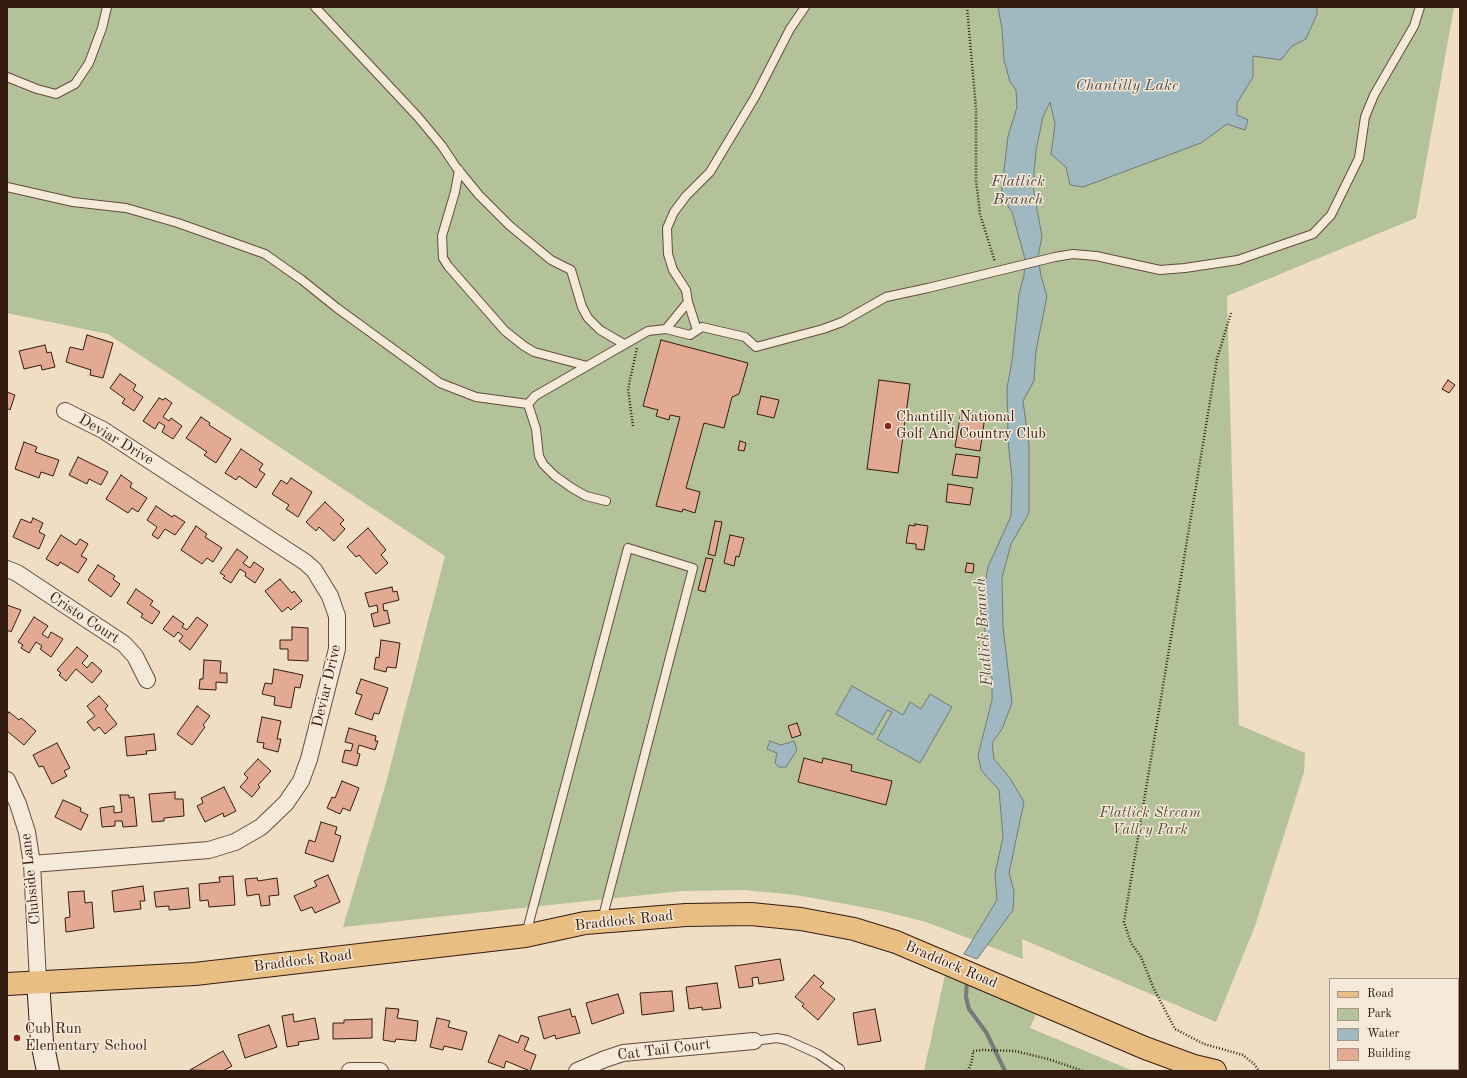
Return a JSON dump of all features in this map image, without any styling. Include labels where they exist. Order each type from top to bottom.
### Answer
[{"type":"main road","name":"Braddock Road","points":[[7,984],[38,981],[195,974],[525,936],[585,923],[601,923],[686,915],[751,914],[801,919],[854,930],[890,940],[947,962],[1059,1012],[1145,1048],[1194,1066],[1215,1071]]},
{"type":"street","name":"Deviar Drive","points":[[32,864],[209,850],[235,842],[261,827],[286,803],[300,781],[309,759],[337,649],[337,616],[330,596],[314,570],[305,562],[103,430],[65,411]]},
{"type":"street","name":"Cristo Court","points":[[7,569],[124,644],[136,656],[147,680]]},
{"type":"street","name":"Clubside Lane","points":[[7,780],[18,804],[25,825],[32,864],[38,981]]},
{"type":"street","points":[[38,981],[42,1042],[48,1071]]},
{"type":"street","name":"Cat Tail Court","points":[[577,1071],[623,1053],[754,1041]]},
{"type":"street","points":[[350,1071],[380,1071]]},
{"type":"lane","points":[[7,77],[37,89],[56,94],[75,84],[89,63],[102,28],[107,7]]},
{"type":"lane","points":[[315,7],[418,117],[442,146],[478,195],[509,225],[551,260],[571,270],[582,307],[588,318],[600,330],[624,344]]},
{"type":"lane","points":[[697,330],[688,302],[686,290],[673,270],[668,254],[667,228],[674,212],[686,196],[710,172],[755,97],[790,29],[805,7]]},
{"type":"lane","points":[[528,404],[536,396],[624,344],[648,332],[666,330],[690,335],[702,327],[745,337],[756,347],[765,346],[842,322],[886,297],[1044,260],[1074,254],[1096,256],[1160,270],[1185,268],[1238,260],[1313,234],[1331,215],[1359,158],[1365,118],[1374,96],[1414,26],[1420,7]]},
{"type":"lane","points":[[459,170],[455,192],[442,236],[443,258],[448,266],[506,331],[524,346],[534,352],[587,366]]},
{"type":"lane","points":[[7,187],[73,202],[126,208],[178,223],[265,254],[440,383],[476,396],[528,404]]},
{"type":"lane","points":[[666,330],[688,302]]},
{"type":"lane","points":[[528,404],[536,429],[539,456],[543,464],[572,488],[586,496],[606,501]]},
{"type":"lane","points":[[525,936],[628,548],[693,568],[601,923]]},
{"type":"lane","points":[[754,1041],[777,1038],[787,1040],[818,1054],[840,1069]]},
{"type":"path","points":[[967,7],[976,109],[977,187],[980,214],[998,272]]},
{"type":"path","points":[[1231,313],[1217,359],[1124,922],[1131,943],[1142,957],[1154,989],[1175,1029],[1204,1044],[1243,1055],[1254,1064],[1259,1071]]},
{"type":"path","points":[[633,426],[628,389],[640,335]]},
{"type":"path","points":[[968,1071],[972,1061],[973,1051],[984,1050],[1015,1051],[1048,1059],[1083,1071]]},
{"type":"green space","name":"Chantilly National Golf And Country Club","points":[[7,7],[1454,7],[1416,218],[1227,296],[1239,725],[1305,753],[1304,772],[1255,926],[1216,1022],[1022,939],[1023,959],[926,922],[878,910],[796,895],[744,890],[682,891],[343,927],[386,783],[445,556],[108,334],[7,313]]},
{"type":"green space","points":[[945,975],[1036,1014],[1030,1028],[1133,1071],[924,1071]]},
{"type":"water","name":"Chantilly Lake","points":[[998,7],[1317,7],[1317,14],[1306,39],[1292,46],[1281,60],[1253,56],[1253,77],[1237,103],[1237,115],[1248,120],[1245,130],[1227,124],[1201,143],[1083,187],[1070,185],[1066,167],[1051,154],[1055,124],[1050,102],[1043,117],[1036,150],[1033,186],[1042,237],[1038,256],[1041,276],[1047,296],[1036,351],[1034,381],[1023,401],[1029,445],[1029,513],[1011,544],[1002,578],[1003,627],[1012,703],[1002,729],[992,743],[994,759],[1010,778],[1024,802],[1009,873],[1014,891],[1013,910],[977,959],[964,954],[997,900],[995,874],[1003,837],[999,790],[981,770],[978,755],[992,700],[992,679],[985,636],[984,590],[988,567],[1011,516],[1012,479],[1008,440],[1007,388],[1012,361],[1019,294],[1024,275],[1025,259],[1012,212],[1001,196],[1008,136],[1017,107],[1016,90],[1010,82],[1004,60],[1002,29]]},
{"type":"water","points":[[852,686],[903,715],[910,702],[921,709],[930,694],[952,707],[920,763],[877,739],[892,712],[887,710],[873,735],[836,714]]},
{"type":"water","points":[[770,741],[781,745],[794,741],[797,750],[786,767],[779,767],[775,763],[777,753],[767,749]]},
{"type":"building","points":[[87,335],[113,343],[103,378],[90,375],[91,370],[66,362],[70,347],[83,350]]},
{"type":"building","points":[[661,340],[748,363],[739,394],[732,397],[724,428],[704,423],[686,488],[700,492],[695,513],[683,509],[682,512],[656,506],[680,417],[670,415],[669,420],[656,416],[658,410],[643,406]]},
{"type":"building","points":[[45,345],[47,353],[51,352],[55,367],[42,370],[41,365],[24,369],[19,351]]},
{"type":"building","points":[[120,374],[136,385],[133,390],[143,397],[134,411],[122,403],[125,399],[110,388]]},
{"type":"building","name":"Chantilly National Golf And Country Club","points":[[879,380],[910,384],[898,473],[867,469]]},
{"type":"building","points":[[1448,380],[1455,385],[1449,393],[1442,389]]},
{"type":"building","points":[[7,392],[15,395],[10,410],[7,408]]},
{"type":"building","points":[[761,396],[779,400],[774,418],[757,414]]},
{"type":"building","points":[[159,398],[163,400],[165,398],[172,403],[163,417],[169,421],[171,418],[182,426],[173,439],[162,432],[165,426],[159,422],[155,429],[143,421]]},
{"type":"building","points":[[961,412],[985,416],[980,451],[955,447]]},
{"type":"building","points":[[201,417],[210,423],[209,425],[231,439],[216,463],[204,455],[207,452],[186,438]]},
{"type":"building","points":[[740,441],[746,443],[744,451],[738,450]]},
{"type":"building","points":[[24,442],[37,447],[35,452],[59,460],[53,476],[41,472],[39,478],[15,469]]},
{"type":"building","points":[[241,449],[263,464],[259,470],[265,474],[256,488],[239,476],[236,480],[225,473]]},
{"type":"building","name":"Chantilly National Golf And Country Club","points":[[956,454],[980,457],[977,478],[952,475]]},
{"type":"building","points":[[78,457],[108,472],[101,485],[89,479],[87,484],[69,475]]},
{"type":"building","points":[[121,475],[132,483],[130,487],[147,498],[138,512],[132,508],[128,513],[106,499]]},
{"type":"building","points":[[291,478],[312,492],[298,517],[286,509],[289,505],[272,494],[281,480],[287,484]]},
{"type":"building","points":[[948,484],[973,488],[970,505],[946,502]]},
{"type":"building","points":[[325,502],[344,520],[340,524],[345,529],[334,541],[319,527],[316,531],[306,522]]},
{"type":"building","points":[[156,506],[172,517],[174,515],[185,522],[175,535],[165,529],[158,539],[152,535],[157,527],[147,520]]},
{"type":"building","points":[[33,518],[43,523],[39,532],[45,535],[39,549],[13,537],[21,519],[31,523]]},
{"type":"building","points":[[715,521],[722,522],[715,556],[708,554]]},
{"type":"building","points":[[915,524],[928,526],[924,550],[916,549],[916,544],[906,543],[909,525],[915,526]]},
{"type":"building","points":[[196,526],[207,534],[205,537],[222,548],[213,562],[207,558],[202,564],[181,550]]},
{"type":"building","points":[[368,528],[386,550],[381,555],[388,563],[376,574],[359,555],[356,557],[347,547]]},
{"type":"building","points":[[61,535],[76,545],[80,539],[88,544],[81,556],[87,559],[78,573],[60,562],[58,566],[46,559]]},
{"type":"building","points":[[730,535],[744,538],[739,557],[736,556],[734,566],[724,563]]},
{"type":"building","points":[[237,549],[248,557],[243,563],[250,568],[254,562],[264,569],[255,583],[245,576],[246,573],[240,569],[231,583],[223,578],[225,576],[220,573]]},
{"type":"building","points":[[706,558],[713,559],[705,592],[698,590]]},
{"type":"building","points":[[967,563],[974,564],[973,573],[965,572]]},
{"type":"building","points":[[98,565],[115,576],[113,579],[120,584],[111,597],[88,580]]},
{"type":"building","points":[[280,579],[292,593],[294,591],[302,601],[291,610],[288,607],[282,612],[265,591]]},
{"type":"building","points":[[392,587],[393,592],[397,591],[399,600],[383,604],[384,611],[387,610],[390,623],[374,627],[371,614],[378,612],[377,605],[369,607],[365,593]]},
{"type":"building","points":[[136,589],[153,601],[150,605],[160,612],[152,624],[141,617],[143,614],[127,603]]},
{"type":"building","points":[[7,605],[21,610],[11,632],[7,630]]},
{"type":"building","points":[[173,616],[184,624],[182,627],[187,630],[197,617],[208,625],[190,650],[179,641],[183,636],[178,632],[174,637],[163,629]]},
{"type":"building","points":[[34,617],[48,626],[42,634],[48,638],[51,632],[63,639],[51,657],[40,649],[42,646],[36,642],[29,653],[21,648],[23,645],[18,642]]},
{"type":"building","points":[[292,627],[308,628],[308,661],[288,660],[288,649],[280,649],[280,640],[292,640]]},
{"type":"building","points":[[381,640],[400,643],[396,668],[387,667],[386,672],[374,669],[376,657],[379,658]]},
{"type":"building","points":[[77,647],[88,656],[82,663],[87,668],[92,662],[102,671],[92,683],[76,669],[66,681],[59,675],[61,673],[57,670]]},
{"type":"building","points":[[204,660],[221,661],[220,673],[227,673],[227,683],[216,682],[216,690],[199,689],[200,679],[203,679]]},
{"type":"building","points":[[274,669],[303,675],[300,688],[295,687],[291,708],[274,705],[275,697],[262,694],[265,683],[272,684]]},
{"type":"building","points":[[361,679],[388,688],[379,714],[374,713],[372,720],[355,714],[362,695],[356,693]]},
{"type":"building","points":[[99,696],[108,706],[105,709],[117,724],[105,734],[99,727],[94,731],[87,722],[95,716],[87,706]]},
{"type":"building","points":[[197,706],[210,716],[203,725],[205,727],[192,745],[177,734]]},
{"type":"building","points":[[9,712],[19,720],[21,718],[36,731],[24,745],[7,731],[7,715]]},
{"type":"building","points":[[262,717],[281,721],[277,739],[281,739],[278,752],[263,748],[264,743],[257,742]]},
{"type":"building","points":[[797,723],[801,735],[792,738],[788,726]]},
{"type":"building","points":[[349,728],[376,736],[375,741],[378,741],[375,750],[359,745],[357,753],[360,754],[357,766],[342,762],[345,750],[351,751],[353,744],[345,742]]},
{"type":"building","points":[[154,734],[156,750],[146,751],[147,754],[127,756],[125,737]]},
{"type":"building","points":[[57,743],[70,768],[64,771],[67,776],[52,784],[43,766],[39,767],[33,755]]},
{"type":"building","points":[[804,758],[822,763],[823,758],[852,765],[851,771],[892,781],[886,805],[798,782]]},
{"type":"building","points":[[258,759],[271,771],[258,785],[260,787],[252,797],[240,787],[248,778],[244,774]]},
{"type":"building","points":[[342,781],[359,788],[350,811],[343,808],[340,814],[327,808],[332,797],[335,798]]},
{"type":"building","points":[[224,787],[236,811],[224,817],[223,813],[205,822],[197,806],[203,803],[201,798]]},
{"type":"building","points":[[175,792],[175,799],[183,799],[184,816],[164,818],[164,821],[152,822],[149,794]]},
{"type":"building","points":[[120,795],[129,795],[129,798],[134,797],[137,826],[123,827],[122,821],[115,821],[115,826],[102,827],[100,808],[114,806],[114,813],[122,812]]},
{"type":"building","points":[[63,800],[81,808],[80,811],[88,815],[81,830],[55,817]]},
{"type":"building","points":[[321,822],[337,827],[335,834],[341,836],[333,862],[305,853],[309,840],[315,842]]},
{"type":"building","points":[[328,875],[340,902],[315,913],[312,907],[301,911],[294,896],[317,886],[314,881]]},
{"type":"building","points":[[233,876],[235,905],[209,907],[208,900],[200,901],[199,884],[220,882],[219,877]]},
{"type":"building","points":[[257,878],[258,881],[277,878],[279,895],[269,896],[270,905],[261,906],[259,894],[247,896],[245,879]]},
{"type":"building","points":[[143,886],[145,901],[140,901],[141,909],[114,912],[112,891]]},
{"type":"building","points":[[188,888],[190,908],[169,910],[169,906],[156,907],[154,892]]},
{"type":"building","points":[[84,891],[85,903],[92,902],[94,928],[66,932],[65,918],[70,917],[68,892]]},
{"type":"building","points":[[780,959],[784,980],[759,984],[758,977],[752,978],[753,986],[739,988],[735,966]]},
{"type":"building","points":[[814,975],[824,983],[820,987],[835,999],[818,1020],[802,1006],[804,1004],[795,997]]},
{"type":"building","points":[[717,983],[721,1008],[702,1010],[702,1007],[689,1009],[686,987]]},
{"type":"building","points":[[672,991],[674,1011],[642,1015],[640,993]]},
{"type":"building","points":[[618,994],[624,1013],[592,1024],[586,1003]]},
{"type":"building","points":[[386,1008],[399,1009],[397,1018],[418,1021],[416,1041],[396,1039],[395,1042],[383,1040]]},
{"type":"building","points":[[570,1009],[572,1017],[575,1016],[580,1033],[556,1039],[555,1035],[544,1039],[538,1017]]},
{"type":"building","points":[[875,1009],[881,1041],[858,1045],[853,1013]]},
{"type":"building","points":[[293,1014],[294,1022],[315,1018],[319,1039],[298,1042],[299,1045],[287,1047],[282,1016]]},
{"type":"building","points":[[437,1018],[450,1021],[448,1027],[467,1032],[462,1050],[444,1046],[443,1050],[430,1047]]},
{"type":"building","points":[[372,1019],[372,1038],[333,1039],[333,1023],[344,1023],[344,1020]]},
{"type":"building","points":[[269,1025],[277,1047],[245,1058],[238,1035]]},
{"type":"building","points":[[499,1035],[518,1043],[521,1035],[529,1038],[524,1050],[536,1055],[530,1071],[506,1061],[504,1068],[488,1062]]},
{"type":"building","points":[[223,1051],[232,1066],[223,1071],[190,1070]]},
{"type":"waterway","name":"Flatlick Branch","points":[[967,980],[966,997],[969,1009],[986,1032],[1005,1071]]},
{"type":"place","name":"Chantilly National Golf And Country Club","points":[[888,426]]},
{"type":"place","name":"Cub Run Elementary School","points":[[17,1038]]},
{"type":"park label","name":"Flatlick Stream Valley Park","points":[[1150,822]]}]
